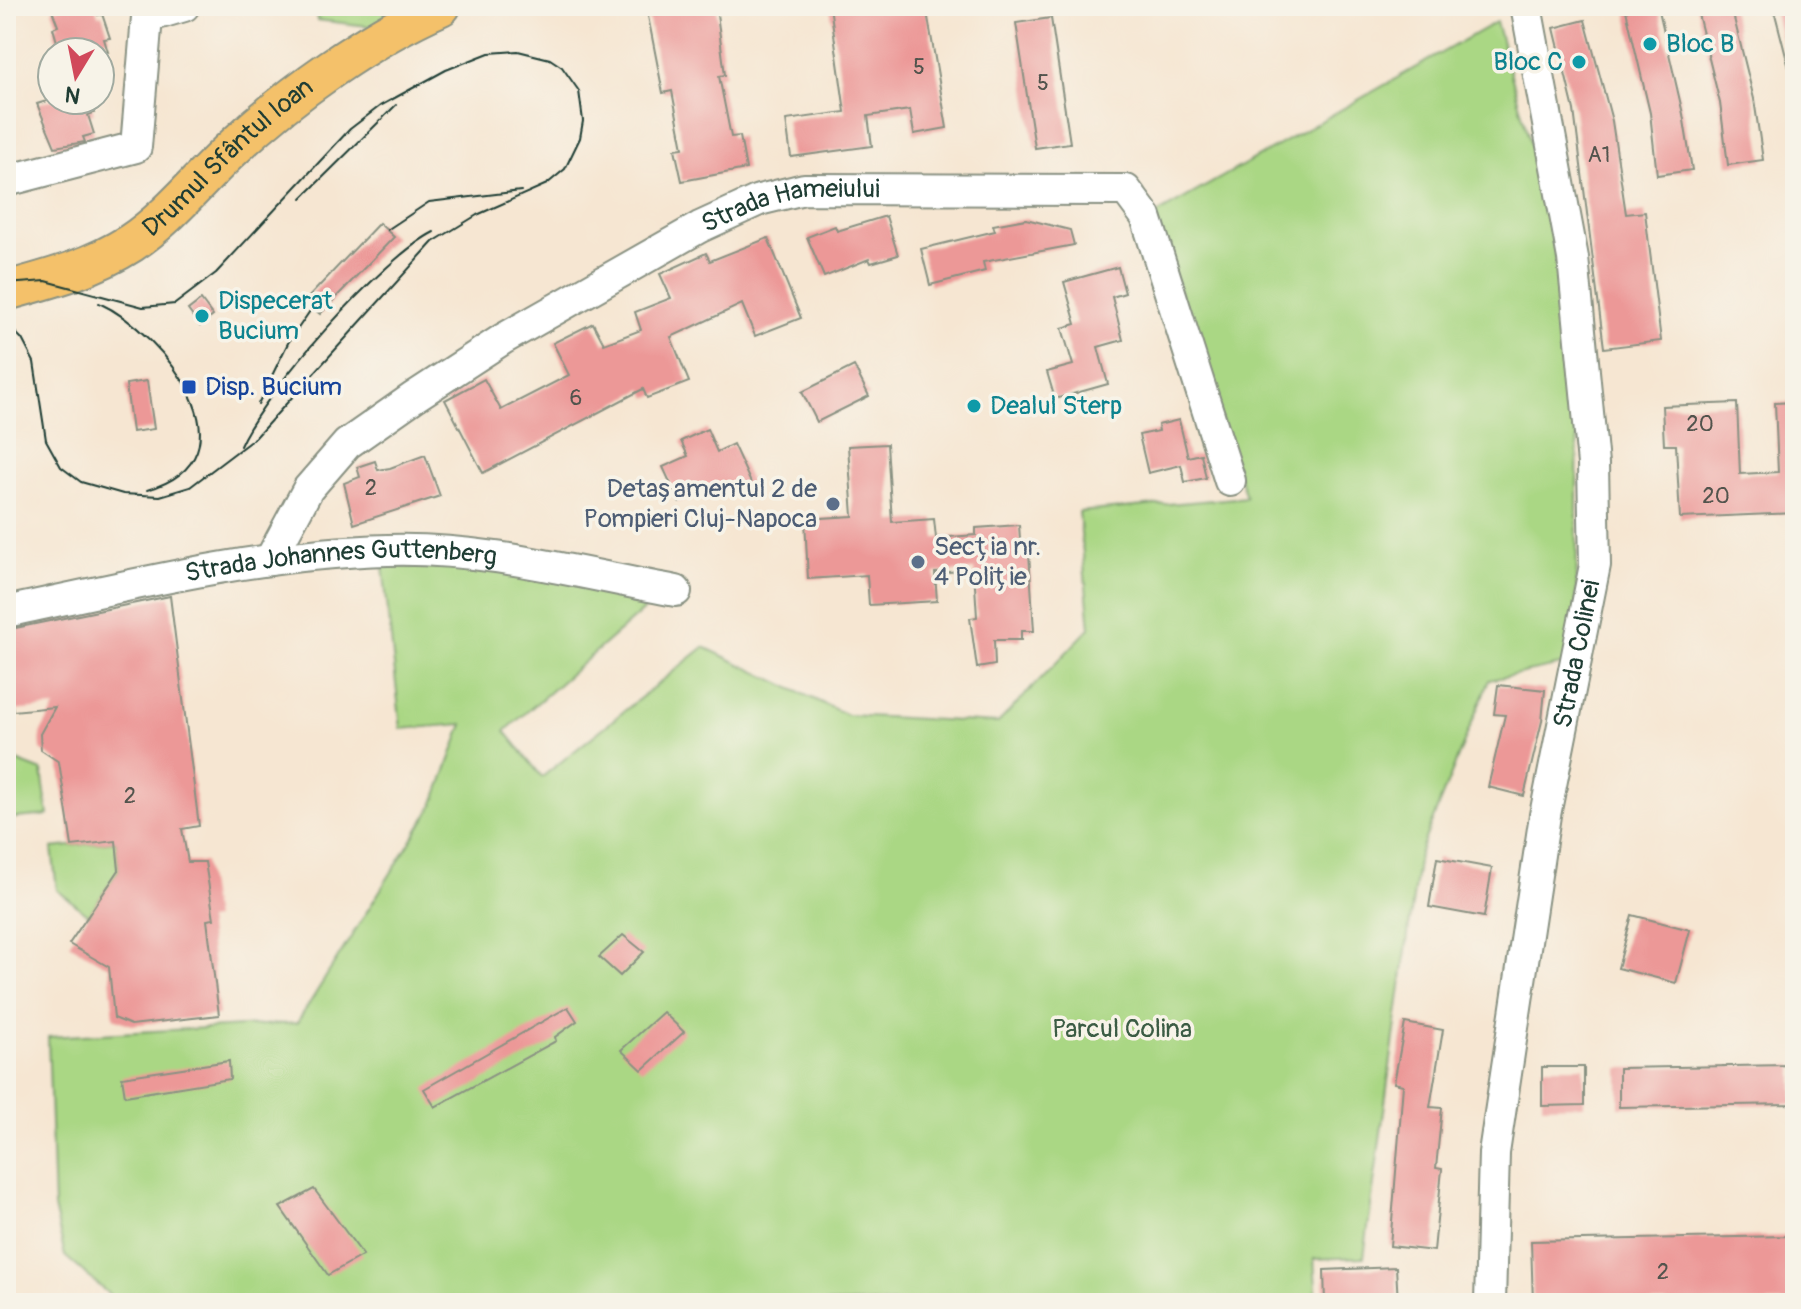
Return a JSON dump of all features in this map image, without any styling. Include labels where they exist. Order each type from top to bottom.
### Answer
[{"type":"main road","name":"Drumul Sfântul Ioan","points":[[6,291],[81,269],[130,243],[160,220],[235,145],[368,43],[432,8]]},
{"type":"street","points":[[6,181],[136,147],[147,17],[184,6]]},
{"type":"street","name":"Strada Colinei","points":[[1490,1303],[1496,1141],[1545,815],[1595,565],[1593,464],[1573,258],[1526,6]]},
{"type":"street","name":"Strada Hameiului","points":[[270,560],[308,489],[347,444],[503,339],[700,227],[759,200],[804,189],[1126,190],[1146,217],[1230,481]]},
{"type":"street","name":"Strada Johannes Guttenberg","points":[[6,612],[270,560],[388,550],[439,551],[676,591]]},
{"type":"green space","points":[[315,6],[465,6],[385,28],[317,20]]},
{"type":"green space","name":"Parcul Colina","points":[[1496,22],[1536,163],[1578,361],[1576,662],[1489,680],[1419,854],[1364,1257],[1314,1259],[1317,1303],[119,1303],[65,1256],[54,1207],[48,1037],[297,1023],[433,806],[463,724],[401,729],[383,566],[505,570],[656,599],[505,731],[542,777],[704,647],[847,715],[998,723],[1090,628],[1079,512],[1246,497],[1155,215]]},
{"type":"green space","points":[[6,757],[42,771],[48,815],[6,819]]},
{"type":"green space","points":[[116,841],[119,870],[89,915],[57,890],[52,848]]},
{"type":"building","points":[[64,6],[95,6],[98,15],[102,14],[109,36],[55,36],[53,28],[58,26],[52,10]]},
{"type":"building","points":[[646,6],[716,6],[725,75],[719,76],[731,137],[740,136],[746,169],[682,181],[675,149],[683,148],[672,91],[663,93]]},
{"type":"building","points":[[830,6],[926,6],[947,128],[914,134],[910,110],[868,116],[872,146],[791,157],[786,120],[845,112]]},
{"type":"building","points":[[1625,6],[1658,6],[1683,114],[1692,170],[1657,175],[1650,113]]},
{"type":"building","points":[[1696,6],[1731,6],[1754,99],[1763,160],[1728,165],[1720,103]]},
{"type":"building","points":[[1773,6],[1795,6],[1795,67],[1789,68]]},
{"type":"building","points":[[1051,18],[1070,143],[1035,148],[1016,23]]},
{"type":"building","points":[[1585,20],[1612,121],[1626,214],[1645,212],[1661,341],[1604,348],[1574,110],[1554,28]]},
{"type":"building","points":[[42,116],[88,116],[94,134],[83,137],[85,142],[55,147]]},
{"type":"building","points":[[886,216],[898,255],[871,263],[869,259],[824,277],[807,237],[835,226],[837,231]]},
{"type":"building","points":[[1026,219],[1070,230],[1074,245],[983,262],[985,271],[930,285],[921,249],[995,231],[993,225]]},
{"type":"building","points":[[379,223],[394,237],[320,314],[305,301]]},
{"type":"building","points":[[768,238],[801,318],[755,336],[742,304],[671,337],[689,382],[647,398],[643,389],[483,473],[445,400],[484,379],[501,410],[569,375],[553,343],[593,323],[604,344],[641,330],[635,312],[671,298],[660,274],[706,253],[710,261]]},
{"type":"building","points":[[1118,267],[1125,293],[1112,297],[1123,340],[1098,347],[1108,384],[1055,399],[1047,372],[1073,365],[1062,328],[1076,324],[1064,282]]},
{"type":"building","points":[[201,300],[213,316],[200,326],[188,310]]},
{"type":"building","points":[[854,366],[869,396],[817,422],[802,392]]},
{"type":"building","points":[[147,381],[154,429],[132,432],[126,384]]},
{"type":"building","points":[[1795,402],[1795,513],[1680,518],[1676,445],[1664,445],[1662,406],[1737,403],[1740,474],[1778,472],[1775,403]]},
{"type":"building","points":[[1179,420],[1188,457],[1201,454],[1206,478],[1185,482],[1181,465],[1148,473],[1139,435],[1159,431],[1158,425]]},
{"type":"building","points":[[707,429],[717,452],[733,444],[751,483],[724,495],[719,484],[679,502],[663,467],[688,456],[681,441]]},
{"type":"building","name":"Secția nr. 4 Poliție","points":[[887,444],[892,522],[934,519],[936,538],[976,535],[976,528],[1019,525],[1021,553],[1029,553],[1034,631],[1021,631],[1021,640],[994,640],[995,665],[977,668],[970,618],[977,617],[974,570],[935,573],[937,601],[869,605],[867,575],[808,579],[805,519],[853,516],[848,446]]},
{"type":"building","points":[[425,455],[440,496],[354,524],[344,483],[360,477],[357,467],[375,461],[378,470],[390,468]]},
{"type":"building","points":[[170,596],[199,826],[182,829],[188,862],[205,862],[214,919],[207,920],[219,1015],[131,1025],[114,1018],[109,967],[69,944],[119,870],[116,841],[72,846],[59,762],[41,750],[40,734],[55,707],[13,711],[6,670],[6,630]]},
{"type":"building","points":[[1498,685],[1545,690],[1542,721],[1524,796],[1488,787],[1505,715],[1494,714]]},
{"type":"building","points":[[1437,858],[1492,868],[1484,917],[1429,907]]},
{"type":"building","points":[[1632,915],[1690,930],[1676,983],[1618,968]]},
{"type":"building","points":[[623,935],[644,952],[620,976],[599,957]]},
{"type":"building","points":[[568,1007],[577,1021],[555,1037],[556,1041],[435,1107],[424,1089]]},
{"type":"building","points":[[663,1012],[684,1032],[642,1070],[621,1050]]},
{"type":"building","points":[[1405,1023],[1443,1030],[1430,1107],[1442,1108],[1436,1168],[1442,1169],[1434,1251],[1390,1246],[1403,1085],[1394,1083]]},
{"type":"building","points":[[229,1061],[230,1079],[125,1096],[122,1077]]},
{"type":"building","points":[[1793,1065],[1793,1104],[1619,1107],[1619,1068]]},
{"type":"building","points":[[1542,1067],[1584,1067],[1584,1105],[1542,1106]]},
{"type":"building","points":[[314,1189],[363,1255],[328,1275],[280,1207]]},
{"type":"building","points":[[1795,1236],[1795,1303],[1533,1303],[1531,1241]]},
{"type":"building","points":[[1396,1267],[1398,1303],[1325,1303],[1324,1270]]},
{"type":"tram line","points":[[6,284],[46,281],[143,307],[175,304],[216,273],[350,129],[380,106],[446,70],[489,53],[518,51],[550,59],[562,67],[579,91],[583,121],[580,138],[565,169],[547,184],[477,215],[433,242],[256,437],[190,487],[160,496],[123,494],[81,482],[61,467],[46,440],[34,362],[22,339],[6,323]]},
{"type":"tram line","points":[[302,198],[396,105]]},
{"type":"tram line","points":[[387,230],[429,202],[521,191]]},
{"type":"tram line","points":[[240,446],[273,394],[326,329],[385,269],[434,232]]},
{"type":"tram line","points":[[99,303],[124,318],[150,340],[173,366],[190,395],[199,424],[197,451],[181,474],[147,490]]},
{"type":"tram line","points":[[258,404],[288,343],[312,308]]},
{"type":"place","name":"Bloc B","points":[[1650,44]]},
{"type":"place","name":"Bloc C","points":[[1579,62]]},
{"type":"place","name":"Dispecerat Bucium","points":[[202,316]]},
{"type":"place","name":"Disp. Bucium","points":[[189,387]]},
{"type":"place","name":"Dealul Sterp","points":[[974,406]]},
{"type":"place","name":"Detașamentul 2 de Pompieri Cluj-Napoca","points":[[833,504]]},
{"type":"place","name":"Secția nr. 4 Poliție","points":[[918,562]]}]
